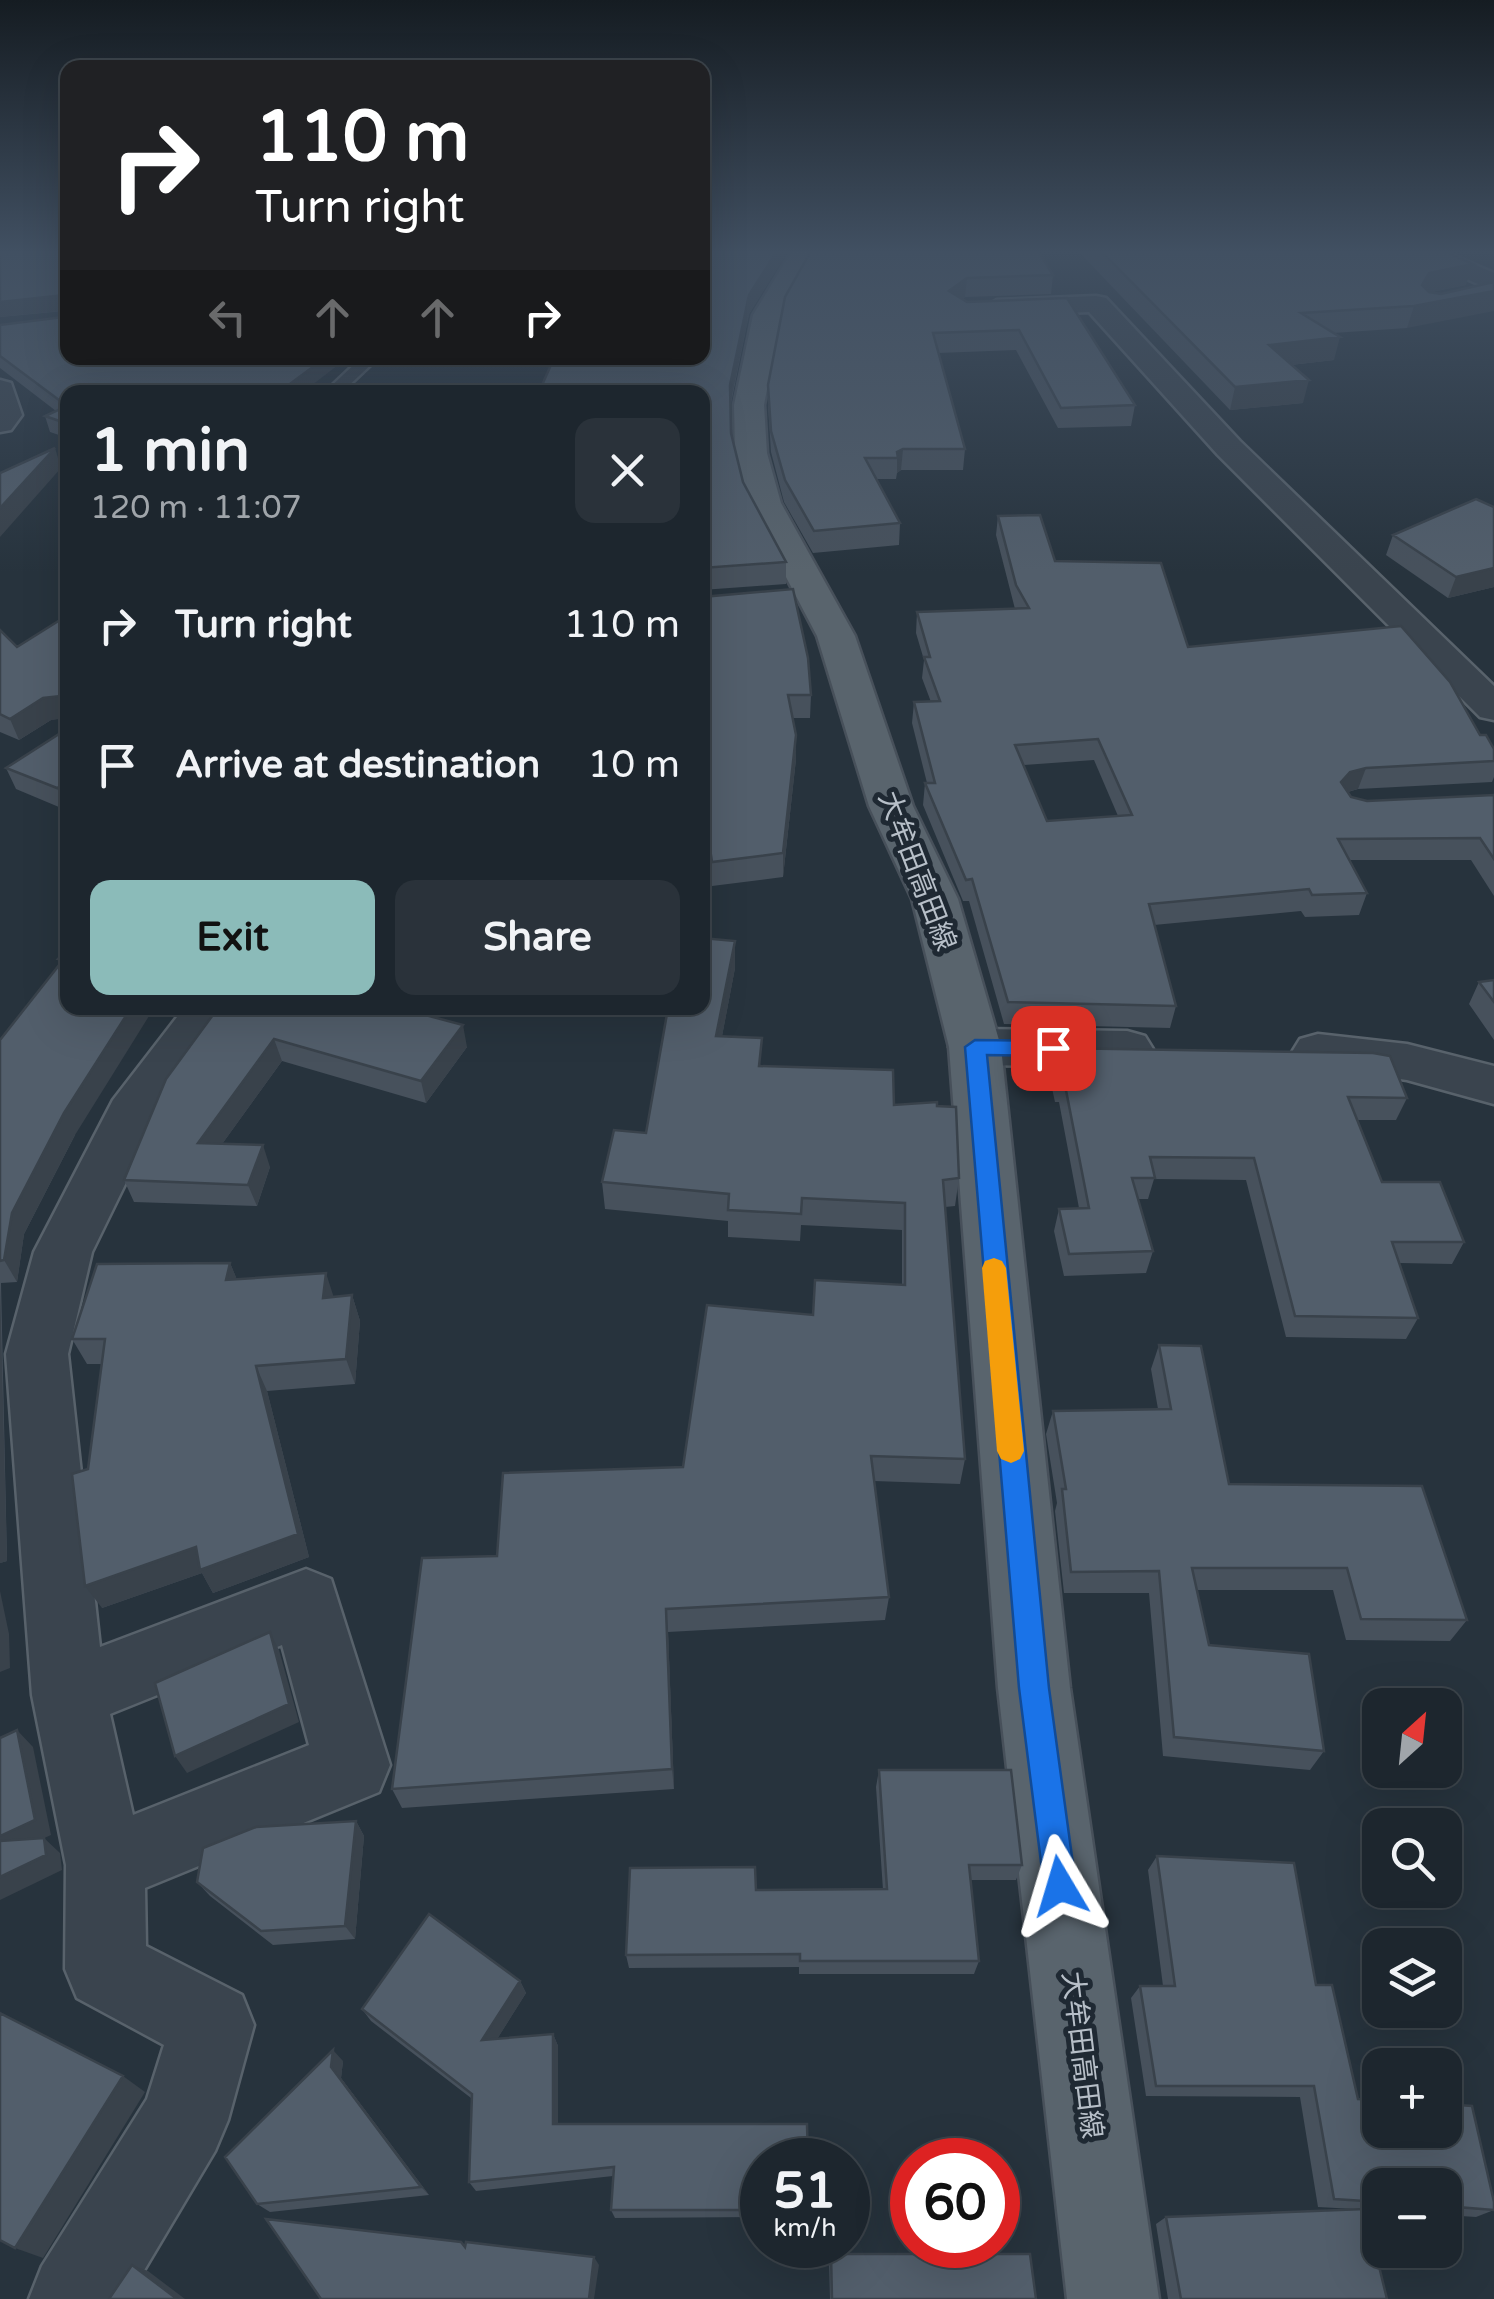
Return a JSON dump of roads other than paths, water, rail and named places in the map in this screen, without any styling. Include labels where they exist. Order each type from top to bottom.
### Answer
[{"type":"main road","name":"大牟田高田線","points":[[758,358],[749,404],[751,453],[764,503],[798,598],[836,636],[891,806],[934,899],[975,1047],[1034,1688],[1113,2299]]},
{"type":"street","points":[[1146,358],[1229,448],[1494,708]]},
{"type":"street","points":[[0,389],[8,415],[0,423]]},
{"type":"street","points":[[76,2299],[184,2120],[212,2025],[106,1969],[105,1865],[69,1694],[18,1358],[63,1252],[124,1131],[206,1015]]},
{"type":"street","points":[[975,1047],[1170,1050]]},
{"type":"street","points":[[1267,1052],[1364,1053],[1443,1069],[1494,1086]]},
{"type":"street","points":[[69,1694],[306,1602],[352,1765],[105,1865]]},
{"type":"lane","points":[[341,385],[362,365]]}]
